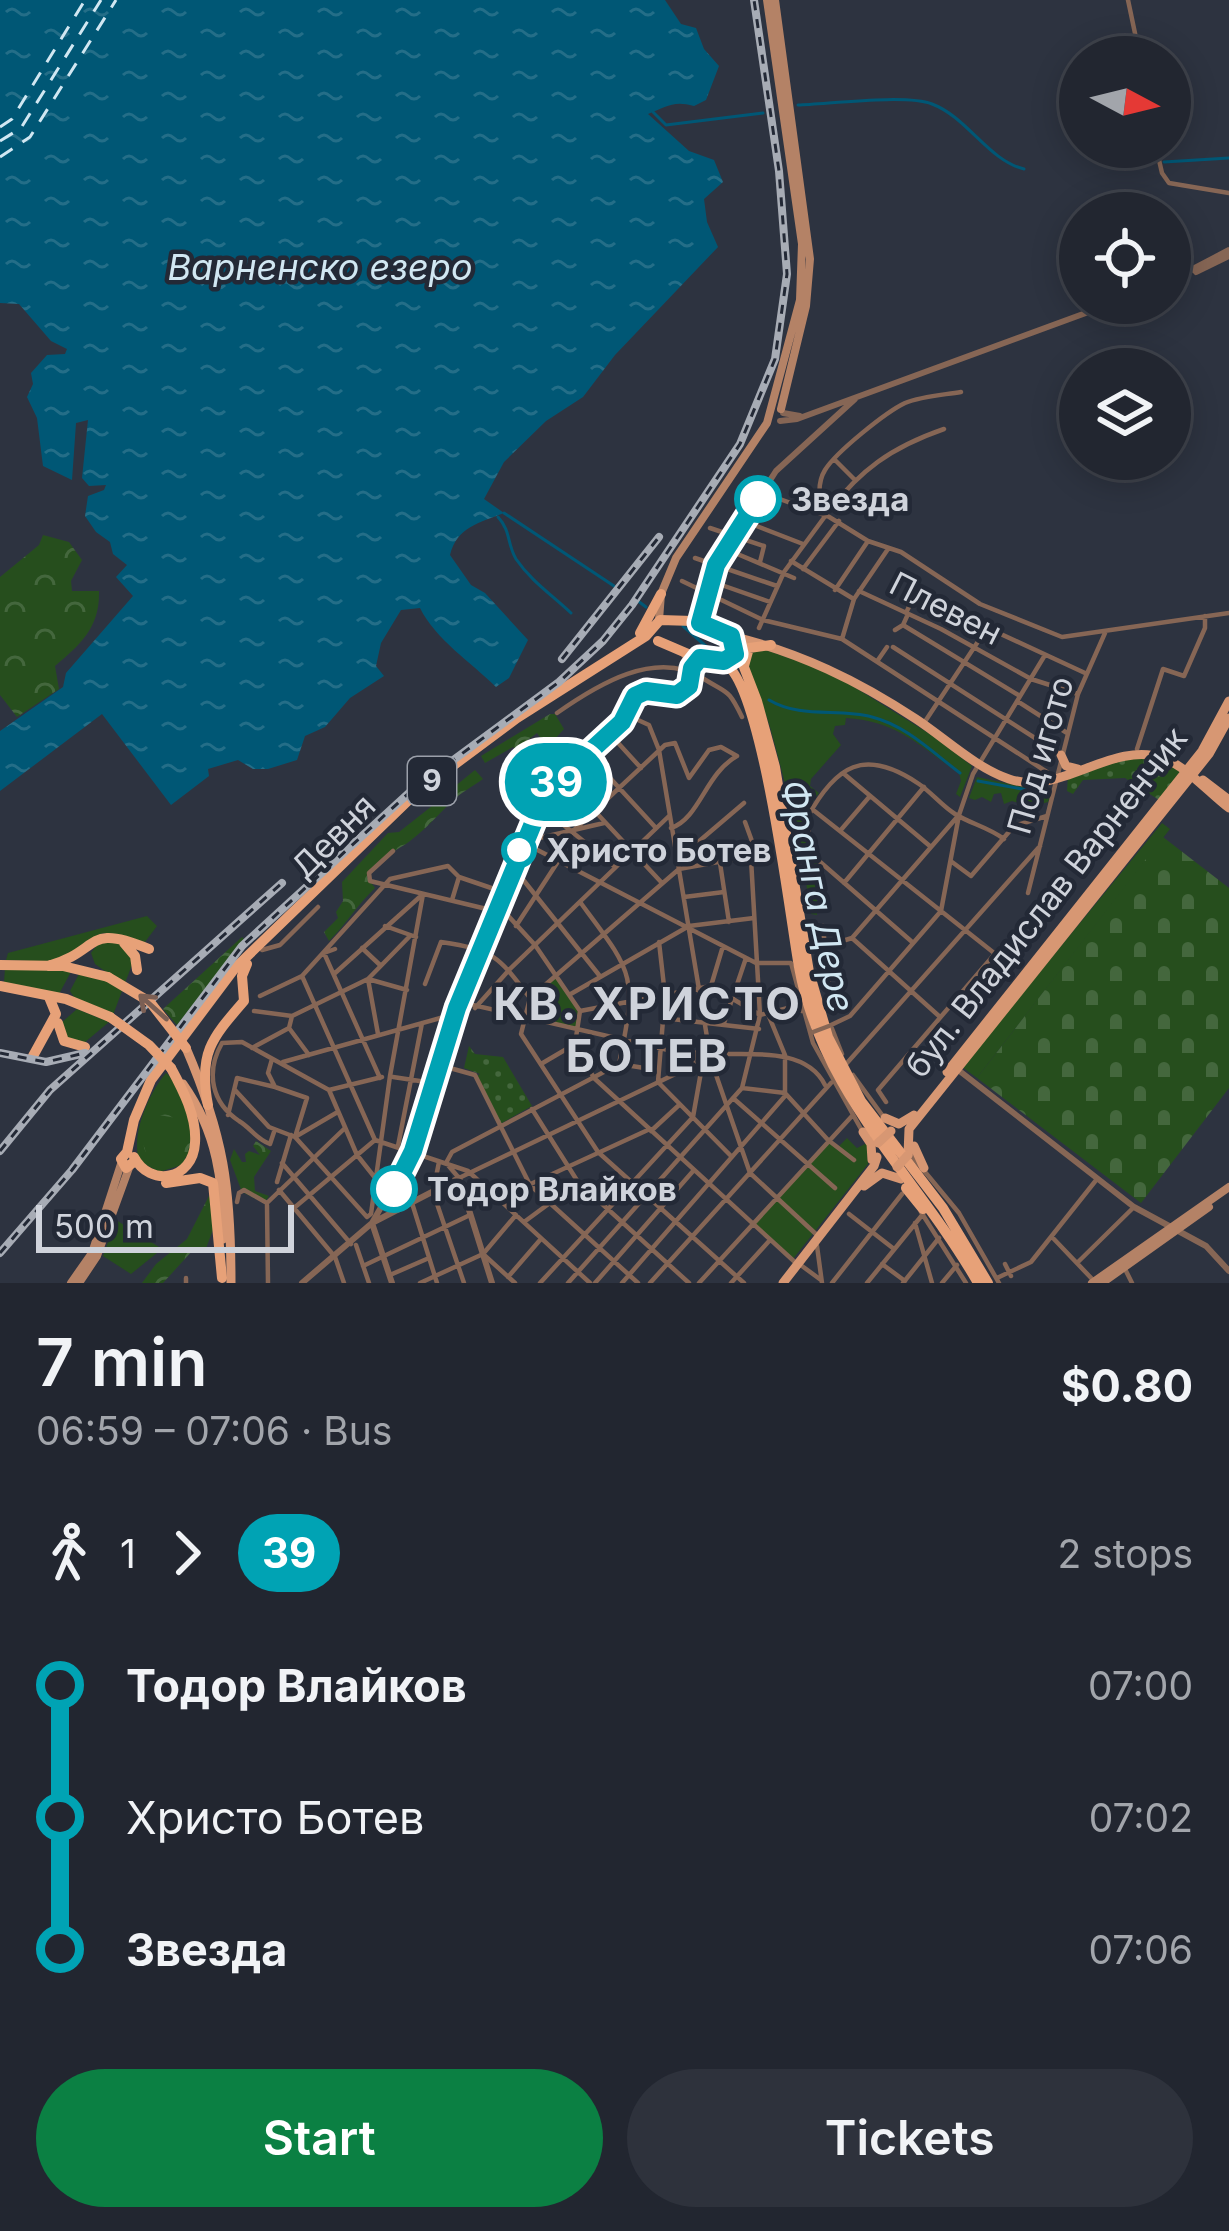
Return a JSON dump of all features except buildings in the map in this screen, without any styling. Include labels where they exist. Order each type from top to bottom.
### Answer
[{"type":"highway","points":[[620,650],[648,623],[661,594]]},
{"type":"highway","name":"9","points":[[657,624],[674,618],[700,623],[735,645]]},
{"type":"highway","points":[[657,624],[658,641],[683,653],[695,666],[722,662],[734,668],[743,686],[762,756],[802,980],[819,1039],[850,1100],[952,1235]]},
{"type":"highway","name":"Девня","points":[[129,1162],[150,1091],[221,989],[415,794],[657,624]]},
{"type":"highway","name":"Девня","points":[[129,1162],[136,1115],[151,1080],[262,950],[441,780],[518,722],[591,680],[616,659],[645,642],[658,641]]},
{"type":"highway","points":[[765,643],[745,652],[743,661],[797,862],[817,980],[830,1026]]},
{"type":"highway","points":[[722,662],[735,645]]},
{"type":"highway","points":[[735,645],[749,680]]},
{"type":"highway","points":[[762,756],[791,963]]},
{"type":"highway","points":[[782,803],[809,972],[828,1037],[865,1107],[952,1235]]},
{"type":"highway","points":[[42,965],[72,958],[105,935],[147,952],[110,939],[93,946],[91,964],[150,1002],[187,1048],[200,1054],[209,1046]]},
{"type":"highway","points":[[124,944],[135,956],[137,970]]},
{"type":"highway","points":[[0,963],[107,977]]},
{"type":"highway","name":"9","points":[[209,1046],[243,1003],[237,977]]},
{"type":"highway","points":[[0,986],[40,992],[110,1017],[172,1069],[193,1121],[193,1156],[171,1177],[129,1162]]},
{"type":"highway","points":[[40,992],[54,1002],[56,1014],[34,1053],[69,1010],[87,1007]]},
{"type":"highway","points":[[58,1024],[67,1043],[85,1047]]},
{"type":"highway","points":[[208,1105],[203,1075],[209,1046]]},
{"type":"highway","points":[[129,1162],[159,1182],[200,1178],[213,1184],[225,1282]]},
{"type":"highway","points":[[890,1168],[995,1282]]},
{"type":"highway","points":[[924,1169],[972,1283]]},
{"type":"main road","points":[[674,618],[663,608],[672,575],[777,415],[806,306],[810,259],[771,0]]},
{"type":"main road","points":[[657,624],[661,594],[680,551],[777,415]]},
{"type":"main road","name":"9","points":[[735,645],[765,643],[856,682],[998,775],[1019,782],[1144,754],[1169,760],[1189,772]]},
{"type":"main road","name":"бул. Владислав Варненчик","points":[[902,1139],[1189,772],[1229,701]]},
{"type":"main road","name":"бул. Владислав Варненчик","points":[[916,1116],[1229,718]]},
{"type":"main road","name":"9","points":[[1053,775],[1137,749],[1161,751],[1229,804]]},
{"type":"main road","points":[[1061,755],[1066,766],[1078,769]]},
{"type":"main road","points":[[187,1048],[229,1180],[225,1282]]},
{"type":"main road","points":[[172,1069],[194,1099],[217,1156],[223,1189],[225,1282]]},
{"type":"main road","points":[[884,1118],[899,1124],[916,1116],[914,1148],[924,1169]]},
{"type":"main road","points":[[863,1132],[872,1150],[864,1182]]},
{"type":"main road","points":[[864,1182],[890,1168],[902,1139]]},
{"type":"main road","points":[[786,1283],[864,1182],[890,1168],[902,1139]]},
{"type":"main road","name":"Девня","points":[[75,1283],[129,1162]]},
{"type":"main road","points":[[1096,1282],[1229,1189]]},
{"type":"main road","points":[[1096,1282],[1229,1189]]},
{"type":"main road","points":[[1155,1219],[1161,1227],[1159,1234]]},
{"type":"main road","points":[[1190,1220],[1193,1236]]},
{"type":"street","points":[[1128,0],[1136,36]]},
{"type":"street","points":[[1161,168],[1169,183],[1229,193]]},
{"type":"street","points":[[1191,271],[1229,253]]},
{"type":"street","points":[[777,415],[804,416],[1059,322]]},
{"type":"street","points":[[825,515],[821,480],[835,460],[899,406],[961,392]]},
{"type":"street","points":[[700,623],[716,565],[776,471],[814,440],[855,396]]},
{"type":"street","points":[[759,628],[790,561],[855,481],[899,445],[944,429]]},
{"type":"street","points":[[835,460],[855,481]]},
{"type":"street","points":[[763,493],[839,521],[868,542],[901,552],[992,609],[1062,637],[1229,613]]},
{"type":"street","points":[[743,521],[802,544]]},
{"type":"street","points":[[803,569],[839,521]]},
{"type":"street","points":[[710,528],[764,547],[760,562]]},
{"type":"street","points":[[836,590],[868,542]]},
{"type":"street","points":[[725,549],[794,578]]},
{"type":"street","points":[[842,639],[854,599],[888,549]]},
{"type":"street","points":[[695,558],[777,586]]},
{"type":"street","points":[[790,561],[854,599]]},
{"type":"street","points":[[682,580],[763,620],[842,639],[1053,775]]},
{"type":"street","points":[[711,581],[770,602]]},
{"type":"street","name":"Плевен","points":[[859,591],[1031,679],[1078,694]]},
{"type":"street","points":[[895,630],[903,625],[916,592]]},
{"type":"street","points":[[934,599],[1087,674]]},
{"type":"street","points":[[923,724],[975,647],[992,609]]},
{"type":"street","points":[[1137,749],[1163,669],[1184,676],[1205,628],[1205,616]]},
{"type":"street","points":[[903,625],[1067,733]]},
{"type":"street","name":"Под игото","points":[[1028,893],[1053,775],[1078,694],[1106,633]]},
{"type":"street","points":[[878,661],[890,647],[1061,755]]},
{"type":"street","points":[[811,1032],[850,1016],[941,911],[959,815],[973,774],[1046,655]]},
{"type":"street","points":[[305,1282],[353,1244],[413,1151],[459,1002],[539,805],[562,776],[627,715],[634,699],[646,691],[677,695],[689,686],[695,666]]},
{"type":"street","points":[[556,713],[618,677],[644,668],[695,666],[725,689],[742,717]]},
{"type":"street","points":[[627,715],[650,725],[658,749],[710,1049]]},
{"type":"street","points":[[609,733],[641,768]]},
{"type":"street","points":[[572,832],[658,749],[675,743],[689,778],[710,749],[721,747],[736,756],[715,771],[686,820],[671,829]]},
{"type":"street","points":[[587,753],[656,829]]},
{"type":"street","points":[[912,941],[811,854],[806,824],[812,809],[842,772],[852,765],[873,764],[924,788],[959,815],[1004,839]]},
{"type":"street","points":[[842,772],[931,847]]},
{"type":"street","points":[[562,776],[662,884]]},
{"type":"street","points":[[844,883],[924,788]]},
{"type":"street","points":[[840,831],[870,796]]},
{"type":"street","points":[[744,803],[662,884],[530,998],[521,1034],[598,1153],[734,1280],[744,1283]]},
{"type":"street","points":[[539,805],[616,867]]},
{"type":"street","points":[[812,809],[1008,964]]},
{"type":"street","points":[[824,940],[852,938],[959,815]]},
{"type":"street","points":[[475,1008],[508,970],[669,816]]},
{"type":"street","points":[[952,862],[971,876],[1014,826],[1047,816]]},
{"type":"street","points":[[522,842],[606,822]]},
{"type":"street","points":[[678,865],[751,859],[757,855],[745,822]]},
{"type":"street","points":[[522,842],[756,963],[791,963],[802,1011],[829,1085]]},
{"type":"street","points":[[847,1063],[1040,846]]},
{"type":"street","points":[[393,851],[368,875],[370,881],[496,908],[535,945],[580,1010],[575,1044],[594,1078],[770,1240],[825,1283]]},
{"type":"street","points":[[568,1283],[742,1088],[760,1015],[751,859]]},
{"type":"street","points":[[516,926],[559,860]]},
{"type":"street","points":[[720,863],[729,922]]},
{"type":"street","points":[[260,996],[302,976],[333,947],[389,878],[448,866],[459,877],[503,892]]},
{"type":"street","points":[[513,867],[601,976]]},
{"type":"street","points":[[452,900],[459,877]]},
{"type":"street","points":[[684,897],[724,892]]},
{"type":"street","points":[[334,974],[423,894]]},
{"type":"street","points":[[370,1220],[379,1140],[423,894]]},
{"type":"street","points":[[580,902],[625,962],[631,1001],[619,1064]]},
{"type":"street","points":[[262,950],[280,945],[318,907]]},
{"type":"street","points":[[569,994],[689,926],[754,918]]},
{"type":"street","points":[[385,926],[413,937]]},
{"type":"street","points":[[823,926],[829,990]]},
{"type":"street","points":[[254,1011],[292,1016],[368,979],[413,937]]},
{"type":"street","points":[[852,938],[940,1017]]},
{"type":"street","points":[[425,984],[441,942],[481,948],[508,970],[530,998]]},
{"type":"street","points":[[658,942],[665,994],[658,1082],[733,1158]]},
{"type":"street","points":[[711,986],[723,946]]},
{"type":"street","points":[[333,947],[347,962]]},
{"type":"street","points":[[362,948],[380,966]]},
{"type":"street","points":[[324,953],[380,1078]]},
{"type":"street","points":[[886,1102],[878,1090],[995,954]]},
{"type":"street","points":[[724,1024],[746,958]]},
{"type":"street","points":[[302,976],[379,1140],[470,1173],[593,1283],[694,1170]]},
{"type":"street","points":[[368,979],[406,990]]},
{"type":"street","points":[[368,979],[378,1035]]},
{"type":"street","points":[[580,1010],[711,986],[760,1015],[788,1008],[802,1011]]},
{"type":"street","points":[[459,1002],[694,1056]]},
{"type":"street","points":[[622,1283],[785,1095],[785,1055],[768,1014]]},
{"type":"street","points":[[275,1087],[268,1073],[276,1061],[451,1015]]},
{"type":"street","points":[[252,1048],[289,1028],[292,1016]]},
{"type":"street","points":[[663,1018],[759,1029]]},
{"type":"street","points":[[398,1145],[422,1023]]},
{"type":"street","points":[[830,1026],[847,1063],[884,1118],[959,1213],[995,1282],[1027,1265],[1097,1179]]},
{"type":"street","points":[[289,1028],[309,1055]]},
{"type":"street","points":[[275,1129],[270,1144],[254,1138],[243,1122],[228,1115],[212,1085],[217,1050],[230,1041],[329,1090],[357,1155],[376,1179]]},
{"type":"street","points":[[542,1064],[575,1044]]},
{"type":"street","points":[[701,1072],[694,1065],[694,1056],[702,1048],[716,1054],[785,1055],[820,1076],[922,1214],[952,1235],[956,1265],[972,1283]]},
{"type":"street","points":[[716,1054],[714,1069],[750,1173],[818,1241],[825,1283]]},
{"type":"street","points":[[464,1283],[433,1192],[452,1152],[619,1064],[659,1070]]},
{"type":"street","points":[[438,1065],[475,1076],[530,1185],[638,1283]]},
{"type":"street","points":[[370,1220],[694,1065]]},
{"type":"street","points":[[701,1072],[714,1069]]},
{"type":"street","points":[[957,1069],[1137,1209],[1206,1246]]},
{"type":"street","points":[[541,1283],[693,1117],[701,1072]]},
{"type":"street","points":[[329,1090],[390,1076],[433,1083]]},
{"type":"street","points":[[228,1115],[237,1078],[307,1098],[278,1186],[267,1203],[268,1283]]},
{"type":"street","points":[[650,1283],[829,1085]]},
{"type":"street","points":[[742,1088],[785,1095],[854,1160]]},
{"type":"street","points":[[235,1090],[275,1129],[293,1136],[370,1220],[391,1279],[429,1258]]},
{"type":"street","points":[[733,1098],[835,1188]]},
{"type":"street","points":[[498,1199],[651,1130],[680,1104]]},
{"type":"street","points":[[532,1109],[578,1182],[689,1283]]},
{"type":"street","points":[[293,1136],[339,1112]]},
{"type":"street","points":[[699,1283],[852,1116]]},
{"type":"street","points":[[278,1186],[346,1128]]},
{"type":"street","points":[[294,1208],[379,1140]]},
{"type":"street","points":[[444,1162],[459,1178],[492,1283]]},
{"type":"street","points":[[282,1163],[353,1244],[369,1283]]},
{"type":"street","points":[[825,1283],[872,1232],[890,1168]]},
{"type":"street","points":[[524,1222],[578,1182]]},
{"type":"street","points":[[278,1186],[335,1257],[344,1283]]},
{"type":"street","points":[[238,1202],[244,1190],[267,1203]]},
{"type":"street","points":[[412,1203],[436,1280]]},
{"type":"street","points":[[1137,1209],[1193,1236],[1229,1271]]},
{"type":"street","points":[[1077,1263],[1137,1209]]},
{"type":"street","points":[[849,1214],[894,1249]]},
{"type":"street","points":[[867,1283],[922,1214]]},
{"type":"street","points":[[363,1266],[470,1215]]},
{"type":"street","points":[[420,1283],[436,1280],[483,1254],[516,1215]]},
{"type":"street","points":[[915,1223],[932,1283]]},
{"type":"street","points":[[882,1264],[904,1282],[924,1255],[952,1235]]},
{"type":"street","points":[[1052,1237],[1096,1282]]},
{"type":"street","points":[[508,1277],[542,1238]]},
{"type":"street","points":[[734,1280],[770,1240]]},
{"type":"street","points":[[483,1254],[515,1283]]},
{"type":"street","points":[[1006,1264],[1010,1274]]},
{"type":"street","points":[[942,1283],[956,1265]]},
{"type":"street","points":[[1124,1266],[1132,1283]]},
{"type":"green space","points":[[43,535],[69,542],[82,560],[71,581],[72,591],[99,591],[98,604],[87,634],[55,666],[59,689],[17,717],[0,695],[0,577],[39,545]]},
{"type":"green space","points":[[763,649],[830,672],[972,766],[960,797],[956,794],[959,773],[906,736],[864,720],[846,718],[845,725],[835,726],[833,734],[841,745],[810,786],[819,793],[809,806],[807,836],[817,860],[817,915],[811,914],[782,773],[748,661],[748,654]]},
{"type":"green space","points":[[555,714],[564,729],[548,755],[534,760],[526,756],[545,744],[537,733],[485,763],[481,756]]},
{"type":"green space","points":[[1144,754],[1181,770],[1159,800],[1125,778],[1083,780],[1073,794],[1067,791],[1068,775]]},
{"type":"green space","points":[[475,770],[483,779],[454,799],[416,837],[375,865],[367,877],[375,888],[329,941],[324,932],[338,918],[342,882],[388,833],[399,832],[432,806],[428,798],[443,796]]},
{"type":"green space","points":[[977,777],[1024,787],[1047,784],[1051,794],[1048,802],[1032,806],[1004,804],[1001,793],[994,794],[991,802],[982,797],[975,800],[969,798]]},
{"type":"green space","points":[[1162,823],[1170,829],[977,1078],[962,1067]]},
{"type":"green space","points":[[1163,837],[1229,888],[1229,1088],[1141,1203],[977,1078]]},
{"type":"green space","points":[[147,916],[157,926],[145,942],[103,933],[55,962],[6,960],[8,953]]},
{"type":"green space","points":[[244,939],[177,1025],[163,1009]]},
{"type":"green space","points":[[110,941],[123,945],[133,962],[113,1015],[70,991],[80,972],[109,974],[95,964],[91,953]]},
{"type":"green space","points":[[5,968],[72,970],[59,994],[4,982]]},
{"type":"green space","points":[[556,976],[580,1011],[577,1028],[525,1018],[530,998]]},
{"type":"green space","points":[[77,1009],[109,1022],[84,1043],[68,1042],[61,1023]]},
{"type":"green space","points":[[469,1046],[475,1054],[503,1057],[532,1106],[500,1124],[480,1074],[464,1068]]},
{"type":"green space","points":[[166,1073],[184,1104],[185,1164],[159,1172],[139,1161],[137,1139],[147,1104]]},
{"type":"green space","points":[[166,1073],[189,1113],[188,1159],[182,1155],[182,1119],[157,1111],[173,1104],[171,1099],[160,1102],[151,1114],[159,1135],[153,1138],[151,1154],[147,1155],[143,1144],[144,1112]]},
{"type":"green space","points":[[847,1138],[857,1148],[867,1143],[868,1164],[793,1259],[753,1224],[828,1140],[838,1147]]},
{"type":"green space","points":[[256,1141],[271,1151],[254,1177],[255,1191],[269,1196],[264,1203],[242,1192],[230,1160],[234,1149],[242,1162],[249,1151],[260,1155],[253,1146]]},
{"type":"green space","points":[[212,1190],[214,1227],[205,1251],[193,1250],[163,1283],[142,1283],[156,1264],[187,1239]]},
{"type":"green space","points":[[116,1220],[159,1247],[131,1274],[103,1256]]},
{"type":"water","name":"Варненско езеро","points":[[0,0],[665,0],[681,24],[696,28],[704,49],[719,66],[706,100],[648,114],[689,151],[714,160],[723,182],[704,199],[718,247],[615,355],[583,397],[546,421],[504,462],[484,499],[504,513],[464,532],[450,555],[471,585],[485,593],[528,640],[509,678],[496,687],[444,640],[420,608],[401,610],[381,643],[376,666],[384,676],[350,698],[325,727],[305,736],[297,760],[268,769],[253,769],[238,760],[208,769],[209,776],[171,805],[102,714],[0,791],[0,731],[63,687],[66,673],[133,596],[116,577],[127,565],[85,516],[88,496],[106,485],[89,486],[82,478],[88,420],[76,423],[72,480],[43,466],[37,418],[27,397],[33,384],[31,373],[47,355],[65,354],[67,349],[51,341],[19,304],[0,303]]},
{"type":"waterway","points":[[798,105],[886,100],[932,104],[1000,157],[1024,169]]},
{"type":"waterway","points":[[653,112],[666,125],[763,113]]},
{"type":"waterway","points":[[1191,160],[1229,158]]},
{"type":"waterway","name":"Франга Дере","points":[[504,513],[614,586]]},
{"type":"waterway","points":[[498,517],[522,567],[571,613]]},
{"type":"waterway","name":"Франга Дере","points":[[638,601],[646,607]]},
{"type":"waterway","name":"Франга Дере","points":[[683,626],[716,655]]},
{"type":"waterway","points":[[769,700],[794,709],[885,721],[919,740],[960,773]]},
{"type":"waterway","points":[[978,781],[1039,792]]},
{"type":"ferry route","points":[[0,127],[12,119],[85,0]]},
{"type":"ferry route","points":[[0,141],[21,128],[101,0]]},
{"type":"ferry route","points":[[0,157],[30,137],[116,0]]},
{"type":"railway","points":[[0,1253],[72,1170],[242,946],[410,792],[559,682],[603,641],[740,444],[775,359],[787,274],[779,171],[754,0]]},
{"type":"railway","points":[[562,659],[659,537]]},
{"type":"railway","points":[[0,1151],[50,1090],[282,883]]},
{"type":"railway","points":[[0,1053],[46,1062],[85,1053]]},
{"type":"bus line","name":"39","points":[[394,1189],[413,1151],[457,1008],[546,792],[622,722],[635,696],[646,691],[677,695],[689,686],[692,668],[700,658],[724,661],[735,654],[731,636],[700,623],[716,565],[758,499]]},
{"type":"place","name":"Звезда","points":[[758,499]]},
{"type":"place","name":"Христо Ботев","points":[[519,850]]},
{"type":"place","name":"Тодор Влайков","points":[[394,1189]]},
{"type":"district","name":"КВ. ХРИСТО БОТЕВ","points":[[648,1030]]}]
